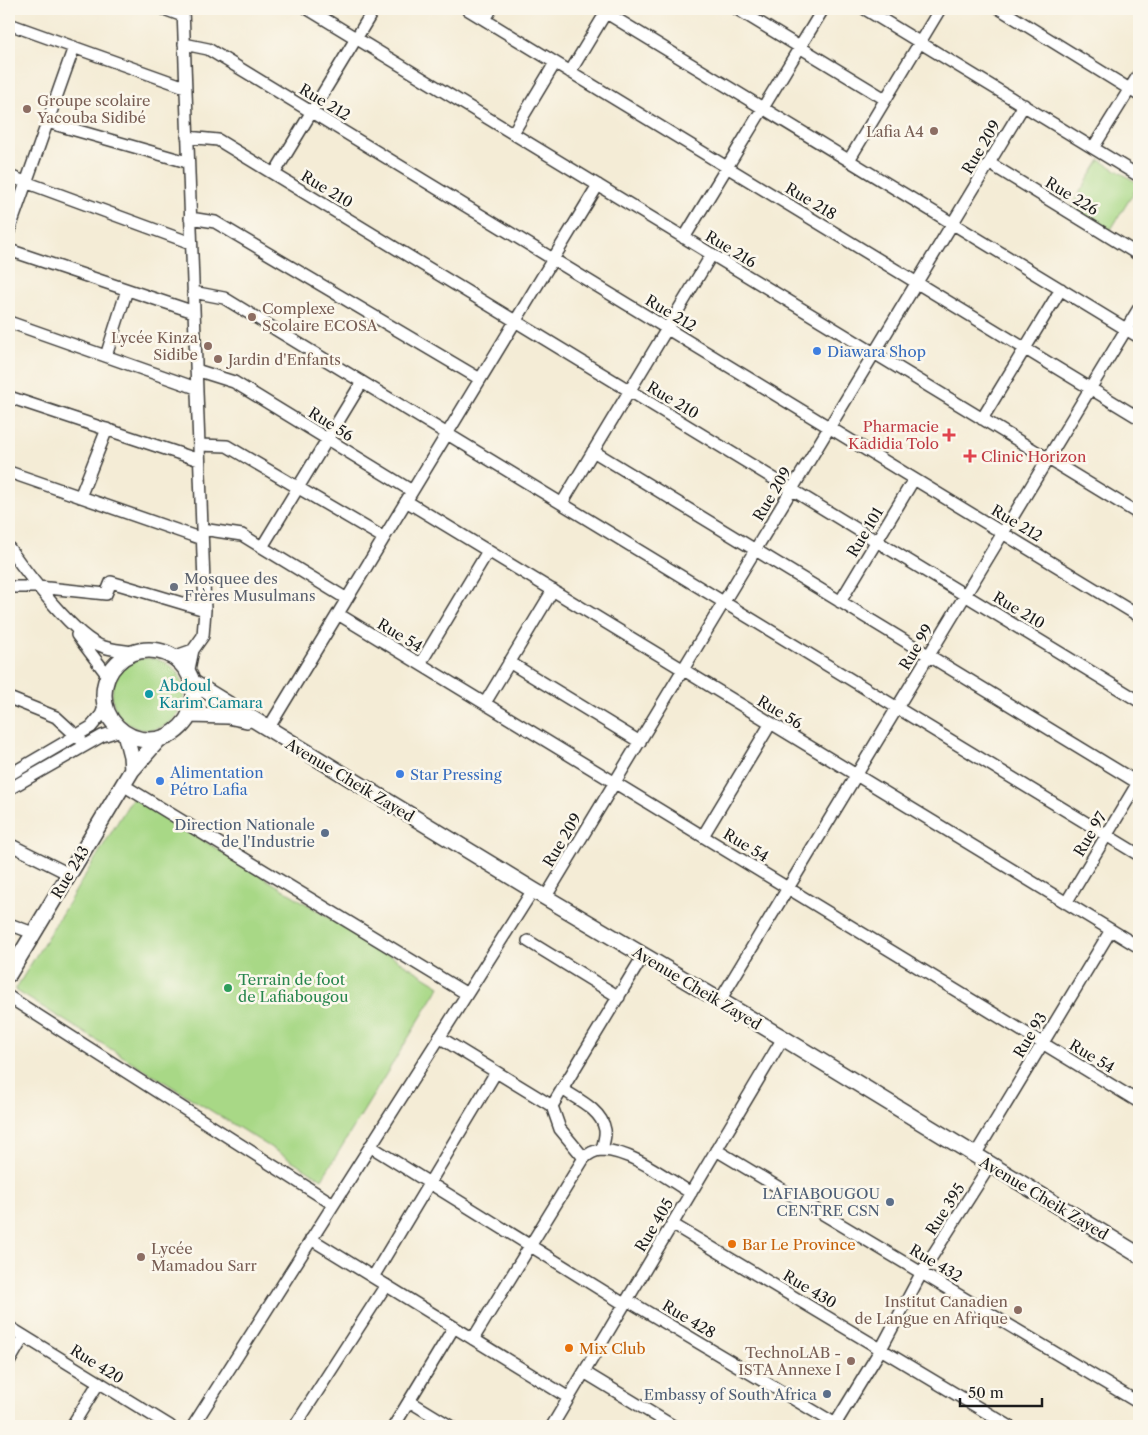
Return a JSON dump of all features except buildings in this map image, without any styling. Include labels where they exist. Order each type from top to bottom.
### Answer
[{"type":"main road","points":[[123,732],[142,739],[159,739],[171,734],[181,726],[188,715],[193,699],[190,678],[181,664],[173,657],[147,650],[134,652],[119,661],[108,676],[104,690],[105,705],[108,715],[123,732],[131,756],[132,770]]},
{"type":"main road","name":"Avenue Cheik Zayed","points":[[190,678],[262,726],[719,1002],[783,1038],[1139,1256]]},
{"type":"main road","name":"Avenue Cheik Zayed","points":[[188,715],[228,716],[262,726]]},
{"type":"main road","name":"Rue 243","points":[[9,974],[132,770],[159,739]]},
{"type":"street","points":[[164,9],[183,12],[205,610],[203,636],[193,650],[190,678]]},
{"type":"street","name":"Rue 216","points":[[308,9],[1139,514]]},
{"type":"street","points":[[274,174],[374,9]]},
{"type":"street","name":"Rue 218","points":[[467,9],[1139,418]]},
{"type":"street","points":[[485,20],[492,9]]},
{"type":"street","points":[[737,9],[886,99]]},
{"type":"street","points":[[684,238],[823,9]]},
{"type":"street","points":[[866,9],[1139,176]]},
{"type":"street","points":[[849,160],[940,9]]},
{"type":"street","points":[[1000,9],[1135,92]]},
{"type":"street","points":[[570,72],[605,10],[1139,337]]},
{"type":"street","points":[[9,24],[185,87]]},
{"type":"street","name":"Rue 212","points":[[184,44],[208,49],[1139,616]]},
{"type":"street","points":[[9,231],[74,47]]},
{"type":"street","points":[[512,133],[555,63]]},
{"type":"street","points":[[1093,148],[1135,92],[1139,74]]},
{"type":"street","name":"Rue 209","points":[[193,1426],[466,994],[539,894],[615,782],[1024,105]]},
{"type":"street","points":[[47,122],[188,162]]},
{"type":"street","name":"Rue 210","points":[[187,137],[218,140],[1139,701]]},
{"type":"street","name":"Rue 226","points":[[989,164],[1139,255]]},
{"type":"street","points":[[9,176],[191,243]]},
{"type":"street","points":[[262,726],[338,614],[598,185]]},
{"type":"street","points":[[190,218],[216,222],[480,379]]},
{"type":"street","points":[[9,250],[194,312]]},
{"type":"street","points":[[562,503],[712,254]]},
{"type":"street","points":[[982,419],[1061,289]]},
{"type":"street","points":[[106,356],[127,290]]},
{"type":"street","points":[[193,292],[224,298],[1139,855]]},
{"type":"street","name":"Rue 99","points":[[719,1002],[1139,308]]},
{"type":"street","points":[[9,322],[196,388]]},
{"type":"street","name":"Rue 56","points":[[196,370],[234,382],[327,439],[488,551],[1139,948]]},
{"type":"street","points":[[262,547],[362,382]]},
{"type":"street","points":[[9,397],[199,460]]},
{"type":"street","points":[[80,497],[107,429]]},
{"type":"street","points":[[198,445],[227,446],[384,538]]},
{"type":"street","points":[[593,451],[1139,782]]},
{"type":"street","points":[[9,472],[80,497],[202,534],[242,535],[347,599]]},
{"type":"street","name":"Rue 101","points":[[840,602],[914,479]]},
{"type":"street","points":[[9,548],[108,676]]},
{"type":"street","points":[[420,664],[488,551]]},
{"type":"street","points":[[9,587],[38,586],[106,594],[111,582],[205,610]]},
{"type":"street","points":[[485,704],[553,590]]},
{"type":"street","points":[[48,598],[82,635],[102,647],[134,652]]},
{"type":"street","name":"Rue 54","points":[[338,614],[1139,1102]]},
{"type":"street","points":[[173,657],[193,650]]},
{"type":"street","points":[[509,662],[640,742]]},
{"type":"street","points":[[9,698],[56,717],[77,735],[85,745]]},
{"type":"street","points":[[9,775],[91,727],[101,715],[105,705]]},
{"type":"street","points":[[702,836],[771,723]]},
{"type":"street","points":[[9,789],[102,736],[123,732]]},
{"type":"street","name":"Rue 97","points":[[1066,903],[1139,782]]},
{"type":"street","points":[[123,785],[466,994]]},
{"type":"street","points":[[9,844],[69,874]]},
{"type":"street","points":[[9,924],[33,934]]},
{"type":"street","name":"Rue 93","points":[[975,1155],[1111,930]]},
{"type":"street","points":[[528,941],[619,997]]},
{"type":"street","points":[[552,1106],[643,956]]},
{"type":"street","points":[[9,997],[334,1204]]},
{"type":"street","points":[[439,1037],[552,1106],[560,1129],[584,1158]]},
{"type":"street","name":"Rue 405","points":[[552,1426],[783,1038]]},
{"type":"street","points":[[373,1277],[496,1072]]},
{"type":"street","points":[[562,1089],[590,1107],[600,1117],[605,1130],[602,1150]]},
{"type":"street","name":"Rue 428","points":[[370,1146],[530,1246],[836,1426]]},
{"type":"street","points":[[474,1339],[584,1158],[592,1152],[602,1150],[633,1158],[691,1193]]},
{"type":"street","name":"Rue 432","points":[[716,1150],[1139,1403]]},
{"type":"street","name":"Rue 395","points":[[836,1426],[881,1349],[922,1272],[990,1165]]},
{"type":"street","name":"Rue 430","points":[[672,1224],[1009,1426]]},
{"type":"street","points":[[311,1239],[569,1398]]},
{"type":"street","points":[[295,1426],[386,1285]]},
{"type":"street","name":"Rue 420","points":[[9,1326],[170,1426]]},
{"type":"street","points":[[394,1426],[454,1327]]},
{"type":"street","points":[[9,1362],[24,1336]]},
{"type":"street","points":[[584,1372],[674,1426]]},
{"type":"street","points":[[72,1426],[99,1382]]},
{"type":"street","points":[[409,1401],[450,1426]]},
{"type":"green space","points":[[1100,160],[1139,184],[1110,231],[1071,206]]},
{"type":"green space","points":[[148,658],[168,664],[178,674],[184,694],[178,714],[168,724],[148,730],[128,724],[118,714],[112,694],[118,674],[128,664]]},
{"type":"green space","name":"Terrain de foot de Lafiabougou","points":[[133,797],[440,986],[322,1179],[15,990]]},
{"type":"place","name":"Groupe scolaire Yacouba Sidibé","points":[[27,109]]},
{"type":"place","name":"Lafia A4","points":[[934,131]]},
{"type":"place","name":"Complexe Scolaire ECOSA","points":[[252,317]]},
{"type":"place","name":"Lycée Kinza Sidibe","points":[[208,346]]},
{"type":"place","name":"Diawara Shop","points":[[817,351]]},
{"type":"place","name":"Jardin d'Enfants","points":[[218,359]]},
{"type":"place","name":"Pharmacie Kadidia Tolo","points":[[949,435]]},
{"type":"place","name":"Clinic Horizon","points":[[970,456]]},
{"type":"place","name":"Mosquee des Frères Musulmans","points":[[174,587]]},
{"type":"place","name":"Abdoul Karim Camara","points":[[149,694]]},
{"type":"place","name":"Star Pressing","points":[[400,774]]},
{"type":"place","name":"Alimentation Pétro Lafia","points":[[160,781]]},
{"type":"place","name":"Direction Nationale de l'Industrie","points":[[325,833]]},
{"type":"place","name":"Terrain de foot de Lafiabougou","points":[[228,988]]},
{"type":"place","name":"LAFIABOUGOU CENTRE CSN","points":[[890,1202]]},
{"type":"place","name":"Bar Le Province","points":[[732,1244]]},
{"type":"place","name":"Lycée Mamadou Sarr","points":[[141,1257]]},
{"type":"place","name":"Institut Canadien de Langue en Afrique","points":[[1018,1310]]},
{"type":"place","name":"Mix Club","points":[[569,1348]]},
{"type":"place","name":"TechnoLAB - ISTA Annexe I","points":[[851,1361]]},
{"type":"place","name":"Embassy of South Africa","points":[[827,1394]]}]
